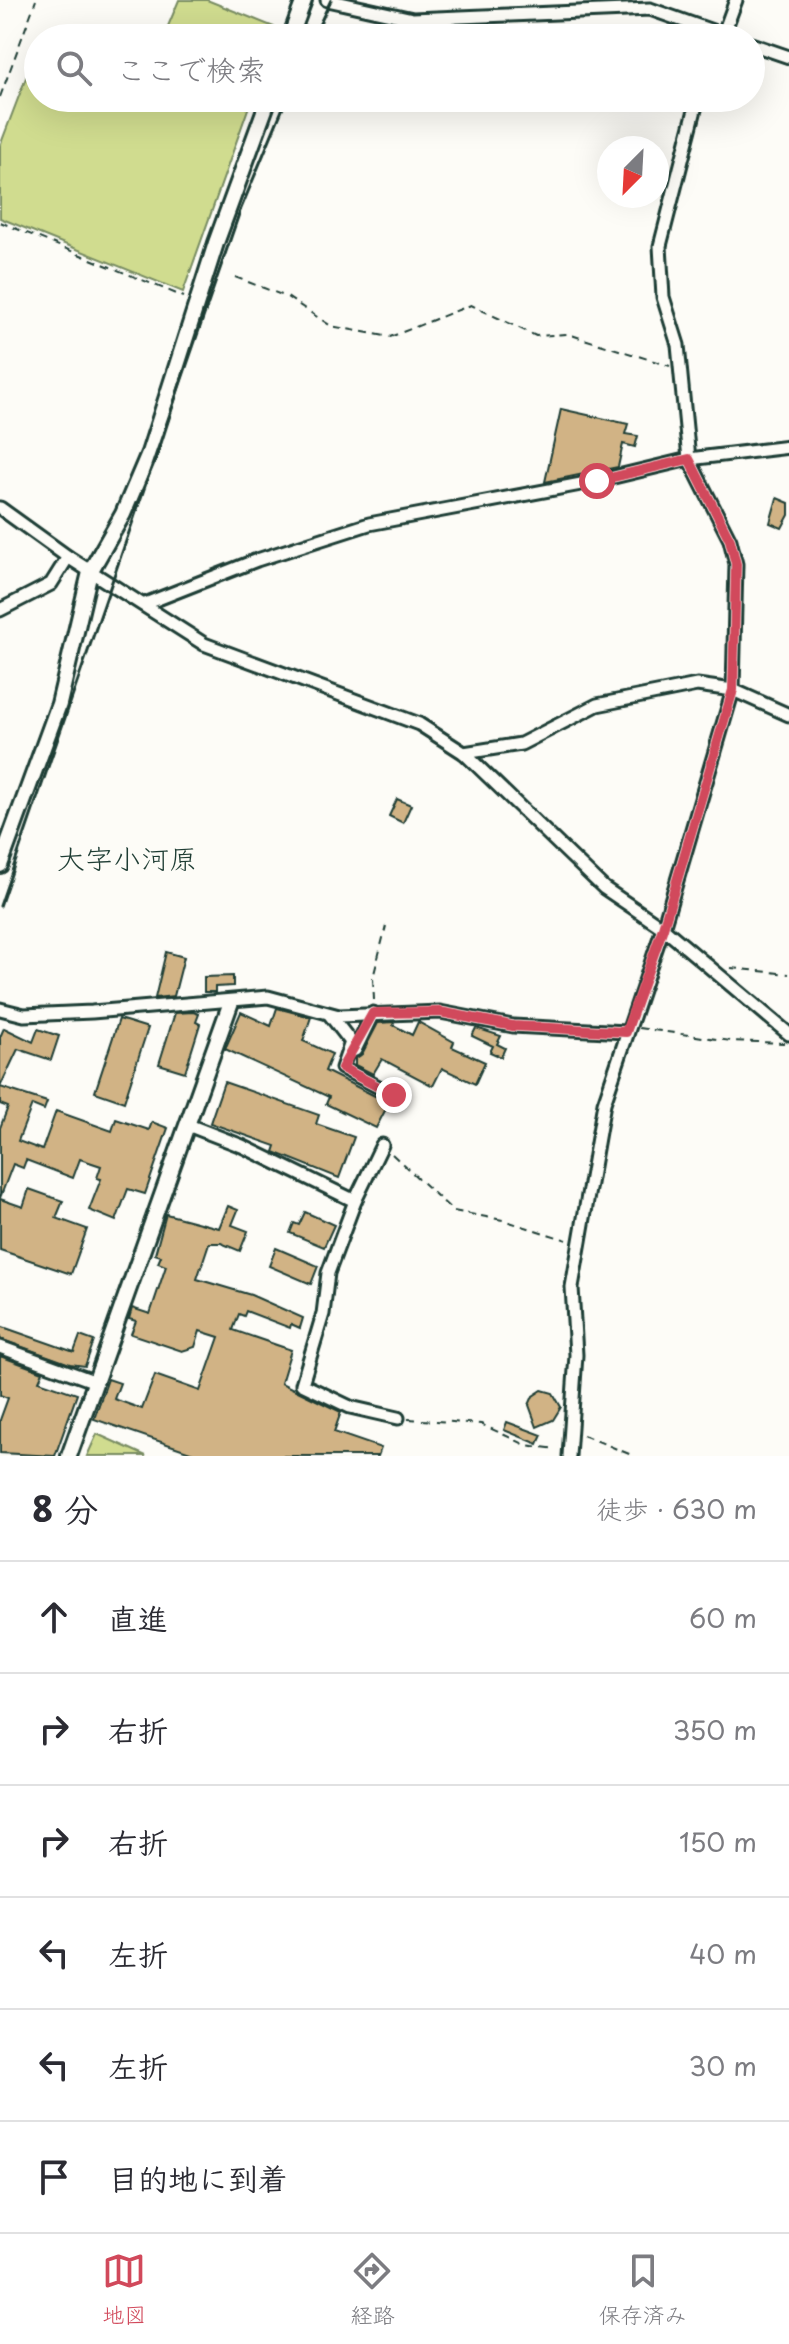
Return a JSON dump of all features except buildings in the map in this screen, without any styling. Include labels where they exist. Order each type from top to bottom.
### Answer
[{"type":"street","points":[[295,24],[304,0]]},
{"type":"street","points":[[327,0],[413,19],[650,9],[691,24]]},
{"type":"street","points":[[730,24],[736,0]]},
{"type":"street","points":[[765,49],[789,57]]},
{"type":"street","points":[[0,865],[59,704],[90,572],[123,514],[149,453],[197,302],[264,112]]},
{"type":"street","points":[[569,1453],[576,1355],[572,1287],[604,1103],[626,1030],[663,928],[733,690],[736,564],[730,540],[689,459],[678,345],[663,297],[660,246],[694,112]]},
{"type":"street","points":[[145,604],[257,560],[369,524],[597,481],[689,459],[789,447]]},
{"type":"street","points":[[0,508],[90,572],[204,644],[430,729],[464,753],[604,888],[663,928],[789,1034]]},
{"type":"street","points":[[0,610],[51,584],[68,557]]},
{"type":"street","points":[[464,753],[521,744],[597,705],[697,685],[733,690],[789,715]]},
{"type":"street","points":[[0,1009],[24,1015],[231,1002],[248,996],[268,997],[330,1015],[440,1012],[513,1026],[626,1030]]},
{"type":"street","points":[[69,1456],[231,1002]]},
{"type":"street","points":[[348,1052],[355,1050],[375,1013]]},
{"type":"street","points":[[330,1015],[351,1042],[342,1068],[394,1095]]},
{"type":"street","points":[[188,1125],[242,1146],[355,1201]]},
{"type":"street","points":[[382,1145],[355,1201],[328,1273],[323,1314],[302,1384],[350,1407],[398,1418]]},
{"type":"street","points":[[0,1347],[96,1382]]},
{"type":"path","points":[[27,24],[36,0]]},
{"type":"path","points":[[0,97],[24,32]]},
{"type":"path","points":[[0,222],[197,302]]},
{"type":"path","points":[[235,277],[287,297],[331,326],[390,337],[471,305],[536,336],[568,334],[680,369]]},
{"type":"path","points":[[375,1013],[371,992],[386,926]]},
{"type":"path","points":[[715,972],[734,968],[789,974]]},
{"type":"path","points":[[626,1030],[731,1041],[789,1042]]},
{"type":"path","points":[[382,1145],[453,1211],[503,1220],[580,1242]]},
{"type":"path","points":[[398,1418],[481,1424],[526,1445],[569,1453]]},
{"type":"path","points":[[571,1431],[604,1441],[634,1456]]},
{"type":"green space","points":[[179,0],[207,0],[267,24],[169,24]]},
{"type":"green space","points":[[24,83],[24,112],[247,112],[183,292],[0,218],[0,146]]},
{"type":"green space","points":[[97,1434],[146,1456],[87,1456]]},
{"type":"railway","points":[[320,24],[331,0]]},
{"type":"railway","points":[[0,906],[240,211],[281,112]]},
{"type":"district","name":"大字小河原","points":[[127,859]]},
{"type":"route","points":[[394,1095],[342,1068],[348,1052],[355,1050],[373,1013],[440,1012],[513,1026],[626,1032],[663,928],[731,703],[736,564],[730,540],[689,459],[597,481]]}]
